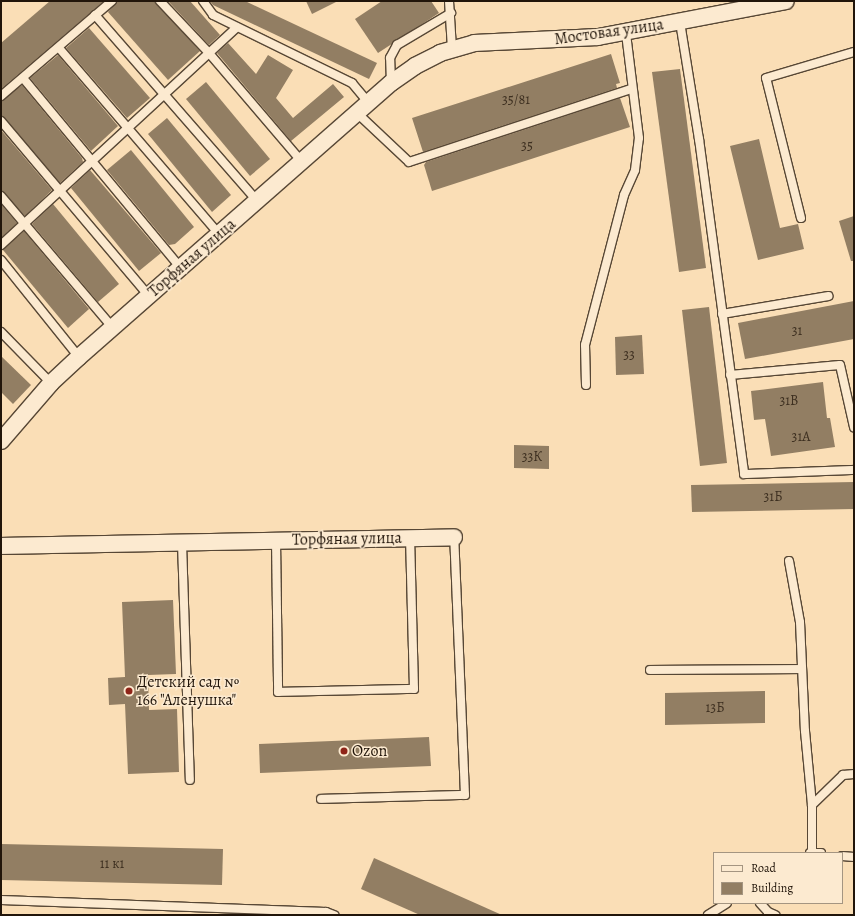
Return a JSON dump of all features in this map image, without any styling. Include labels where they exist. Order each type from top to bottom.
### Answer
[{"type":"street","name":"Мостовая улица","points":[[391,83],[415,66],[452,49],[474,43],[575,40],[626,32],[786,1]]},
{"type":"street","name":"Торфяная улица","points":[[1,441],[51,383],[79,357],[391,83]]},
{"type":"street","name":"Торфяная улица","points":[[1,546],[454,536]]},
{"type":"lane","points":[[1,96],[59,48],[112,1]]},
{"type":"lane","points":[[160,1],[209,53],[302,162]]},
{"type":"lane","points":[[203,1],[213,16],[352,83],[363,108],[409,162],[631,89]]},
{"type":"lane","points":[[449,1],[452,49]]},
{"type":"lane","points":[[391,83],[390,58],[397,45],[451,14]]},
{"type":"lane","points":[[95,15],[257,201]]},
{"type":"lane","points":[[680,22],[699,138],[744,474],[854,470]]},
{"type":"lane","points":[[1,245],[237,27]]},
{"type":"lane","points":[[586,385],[585,345],[622,203],[635,170],[639,138],[631,89],[626,32]]},
{"type":"lane","points":[[59,48],[219,234]]},
{"type":"lane","points":[[801,218],[766,78],[854,52]]},
{"type":"lane","points":[[23,78],[181,268]]},
{"type":"lane","points":[[1,121],[149,296]]},
{"type":"lane","points":[[1,196],[113,328]]},
{"type":"lane","points":[[1,260],[79,357]]},
{"type":"lane","points":[[722,314],[828,296]]},
{"type":"lane","points":[[1,332],[51,383]]},
{"type":"lane","points":[[730,375],[840,365],[854,427]]},
{"type":"lane","points":[[322,799],[465,795],[454,536]]},
{"type":"lane","points":[[276,540],[278,692],[414,689],[410,537]]},
{"type":"lane","points":[[182,543],[190,780]]},
{"type":"lane","points":[[789,561],[800,622],[812,805],[811,852]]},
{"type":"lane","points":[[650,670],[802,669]]},
{"type":"lane","points":[[812,805],[843,775],[854,774]]},
{"type":"lane","points":[[843,856],[854,858]]},
{"type":"lane","points":[[1,900],[326,912],[334,915]]},
{"type":"lane","points":[[708,915],[726,904]]},
{"type":"lane","points":[[761,904],[768,912],[775,915]]},
{"type":"building","points":[[50,1],[104,1],[1,89],[1,43]]},
{"type":"building","points":[[117,1],[155,1],[200,51],[168,80],[108,12]]},
{"type":"building","points":[[168,1],[190,1],[220,35],[209,45]]},
{"type":"building","points":[[210,1],[245,1],[377,63],[369,79],[213,5]]},
{"type":"building","points":[[306,1],[338,1],[312,14]]},
{"type":"building","points":[[382,1],[431,1],[439,13],[378,53],[355,19]]},
{"type":"building","points":[[89,28],[150,98],[127,118],[66,48]]},
{"type":"building","points":[[228,43],[256,74],[268,55],[293,70],[276,98],[293,118],[333,84],[344,97],[291,141],[217,53]]},
{"type":"building","points":[[611,54],[620,83],[616,84],[617,88],[423,152],[412,118]]},
{"type":"building","points":[[58,55],[118,126],[91,151],[30,78]]},
{"type":"building","points":[[680,69],[706,268],[679,272],[652,72]]},
{"type":"building","points":[[206,82],[270,159],[250,176],[186,99]]},
{"type":"building","points":[[22,85],[82,158],[83,162],[60,183],[1,116],[1,101]]},
{"type":"building","points":[[620,98],[630,127],[432,191],[424,165],[426,162]]},
{"type":"building","points":[[167,118],[231,195],[212,212],[148,134]]},
{"type":"building","points":[[1,130],[52,190],[25,216],[1,191]]},
{"type":"building","points":[[759,139],[780,228],[798,224],[804,249],[758,260],[730,146]]},
{"type":"building","points":[[131,150],[194,227],[175,244],[169,245],[107,170]]},
{"type":"building","points":[[90,170],[161,253],[139,271],[71,188]]},
{"type":"building","points":[[1,204],[17,223],[1,238]]},
{"type":"building","points":[[53,204],[119,284],[98,302],[32,224]]},
{"type":"building","points":[[854,216],[854,261],[851,261],[839,221]]},
{"type":"building","points":[[24,231],[89,309],[68,328],[3,250]]},
{"type":"building","points":[[854,301],[854,339],[745,359],[738,323]]},
{"type":"building","points":[[709,307],[727,463],[700,466],[682,310]]},
{"type":"building","points":[[642,335],[644,374],[616,375],[615,337]]},
{"type":"building","points":[[1,356],[31,385],[13,404],[1,392]]},
{"type":"building","points":[[823,382],[827,418],[830,418],[835,447],[771,456],[765,419],[754,420],[751,391]]},
{"type":"building","points":[[514,445],[549,446],[549,469],[514,468]]},
{"type":"building","points":[[854,482],[854,509],[692,512],[691,485]]},
{"type":"building","name":"Детский сад № 166 \"Аленушка\"","points":[[173,600],[176,674],[148,675],[149,710],[177,709],[179,772],[128,774],[125,704],[109,705],[108,678],[125,677],[122,602]]},
{"type":"building","points":[[765,691],[765,723],[665,725],[665,693]]},
{"type":"building","points":[[429,737],[431,766],[260,773],[259,744]]},
{"type":"building","points":[[1,844],[223,849],[222,885],[1,880]]},
{"type":"building","points":[[374,858],[502,915],[420,915],[361,889]]},
{"type":"place","name":"Детский сад № 166 \"Аленушка\"","points":[[129,691]]},
{"type":"place","name":"Ozon","points":[[344,751]]}]
